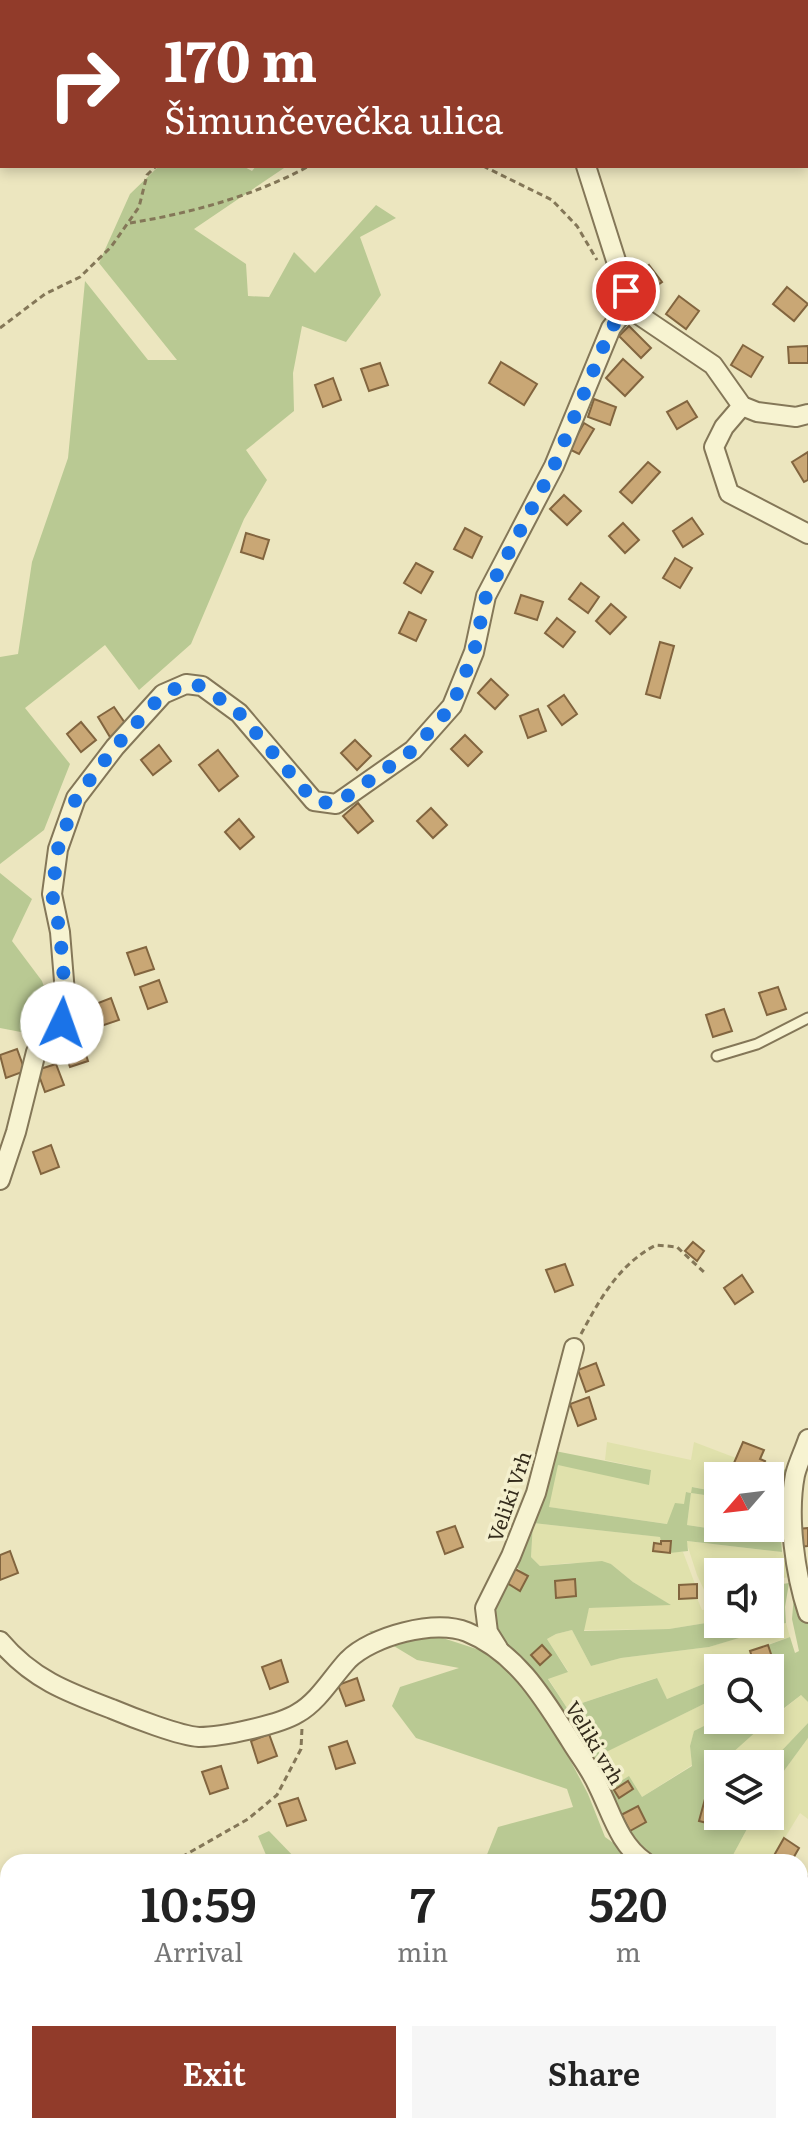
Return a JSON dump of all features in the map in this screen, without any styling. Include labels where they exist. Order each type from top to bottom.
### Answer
[{"type":"street","points":[[587,168],[632,311],[713,365],[742,406],[757,412],[796,417],[808,414]]},
{"type":"street","points":[[0,1180],[16,1132],[36,1052],[62,1023],[65,993],[60,932],[52,894],[58,849],[76,798],[115,747],[163,694],[186,684],[202,686],[239,713],[314,801],[336,804],[413,750],[452,706],[474,652],[486,596],[554,466],[611,328],[622,314],[632,311]]},
{"type":"street","points":[[742,406],[724,427],[714,447],[729,493],[808,534]]},
{"type":"street","name":"Veliki Vrh","points":[[499,1650],[488,1632],[485,1608],[511,1556],[536,1493],[574,1348]]},
{"type":"street","points":[[808,1439],[796,1472],[792,1501],[793,1529],[808,1613]]},
{"type":"street","points":[[0,1641],[17,1661],[53,1686],[133,1718],[197,1737],[248,1729],[299,1713],[350,1658],[387,1638],[429,1627],[443,1627],[466,1632],[499,1650]]},
{"type":"street","name":"Veliki vrh","points":[[499,1650],[513,1661],[546,1703],[596,1781],[624,1843],[634,1854]]},
{"type":"lane","points":[[717,1056],[757,1044],[808,1018]]},
{"type":"path","points":[[0,328],[45,294],[80,277],[111,247],[139,207],[147,175],[154,168]]},
{"type":"path","points":[[128,224],[166,217],[259,190],[305,168]]},
{"type":"path","points":[[487,168],[552,200],[577,226],[599,264]]},
{"type":"path","points":[[574,1348],[601,1297],[619,1273],[648,1249],[666,1244],[677,1247],[706,1274]]},
{"type":"path","points":[[187,1854],[248,1819],[277,1795],[301,1749],[303,1738],[299,1713]]},
{"type":"green space","points":[[157,168],[247,168],[252,171],[254,168],[284,168],[194,229],[246,264],[248,296],[269,297],[294,252],[315,273],[376,205],[396,218],[360,237],[381,295],[346,342],[302,326],[293,373],[294,411],[246,450],[267,480],[244,519],[191,644],[139,690],[105,645],[25,708],[70,764],[44,830],[0,864],[0,657],[18,654],[32,562],[68,458],[85,281],[148,360],[177,360],[99,263],[130,194]]},
{"type":"green space","points":[[0,873],[32,899],[12,941],[42,981],[48,998],[26,1033],[0,1028]]},
{"type":"green space","points":[[607,1442],[691,1460],[694,1442],[736,1458],[735,1462],[704,1462],[704,1489],[693,1487],[691,1493],[687,1492],[685,1505],[668,1524],[548,1507],[557,1465],[651,1470],[605,1460]]},
{"type":"green space","points":[[555,1451],[651,1470],[649,1485],[558,1465],[549,1507],[667,1524],[675,1503],[684,1504],[686,1492],[691,1493],[687,1525],[704,1528],[704,1542],[781,1542],[782,1552],[687,1541],[688,1551],[670,1553],[670,1541],[661,1541],[660,1537],[533,1523],[531,1557],[540,1566],[602,1561],[671,1605],[589,1608],[584,1631],[669,1629],[704,1623],[704,1638],[739,1638],[709,1647],[621,1658],[591,1666],[572,1630],[547,1639],[568,1672],[548,1679],[567,1708],[657,1678],[667,1699],[704,1684],[704,1704],[596,1757],[616,1784],[629,1776],[642,1797],[692,1766],[690,1746],[694,1731],[704,1726],[704,1734],[753,1734],[735,1750],[704,1750],[704,1803],[699,1821],[704,1822],[704,1830],[746,1830],[734,1854],[644,1854],[626,1834],[646,1822],[638,1806],[621,1815],[503,1646],[495,1621],[498,1600],[507,1583],[520,1591],[528,1577],[514,1565]]},
{"type":"green space","points":[[784,1469],[788,1471],[784,1493]]},
{"type":"green space","points":[[692,1487],[704,1489],[704,1495],[691,1493]]},
{"type":"green space","points":[[691,1493],[704,1495],[704,1528],[687,1525]]},
{"type":"green space","points":[[533,1523],[661,1537],[661,1544],[654,1543],[654,1551],[683,1552],[695,1584],[679,1585],[679,1598],[697,1598],[704,1610],[704,1623],[669,1629],[583,1630],[589,1608],[669,1604],[611,1564],[540,1566],[531,1557]]},
{"type":"green space","points":[[686,1541],[782,1552],[784,1558],[704,1558],[704,1590]]},
{"type":"green space","points":[[784,1558],[790,1577],[784,1578]]},
{"type":"green space","points":[[795,1582],[808,1621],[808,1702],[801,1695],[784,1708],[784,1654],[771,1654],[768,1645],[790,1637],[795,1653],[799,1651],[792,1619]]},
{"type":"green space","points":[[789,1583],[784,1623],[784,1584]]},
{"type":"green space","points":[[784,1624],[790,1637],[750,1651],[751,1654],[704,1654],[704,1684],[667,1699],[656,1678],[567,1708],[548,1678],[568,1671],[547,1639],[572,1630],[591,1666],[621,1658],[709,1647],[738,1638],[784,1638]]},
{"type":"green space","points":[[415,1629],[492,1654],[522,1682],[558,1737],[588,1794],[605,1837],[629,1854],[487,1854],[498,1827],[573,1807],[567,1789],[416,1738],[392,1706],[400,1687],[459,1668],[417,1660],[369,1631]]},
{"type":"green space","points":[[801,1695],[808,1702],[808,1723],[782,1750],[735,1750],[753,1734],[784,1734],[784,1709]]},
{"type":"green space","points":[[704,1704],[704,1727],[694,1732],[690,1746],[692,1765],[642,1797],[616,1785],[595,1757]]},
{"type":"green space","points":[[808,1723],[808,1738],[784,1771],[782,1750]]},
{"type":"green space","points":[[808,1738],[808,1819],[800,1813],[775,1854],[734,1854],[746,1830],[784,1830],[784,1771]]},
{"type":"green space","points":[[269,1831],[291,1854],[266,1854],[258,1836]]},
{"type":"building","points":[[649,265],[662,282],[641,297],[628,280]]},
{"type":"building","points":[[787,287],[808,304],[794,321],[773,304]]},
{"type":"building","points":[[679,296],[699,311],[686,329],[666,314]]},
{"type":"building","points":[[629,326],[651,348],[641,358],[619,336]]},
{"type":"building","points":[[743,345],[763,357],[751,377],[731,365]]},
{"type":"building","points":[[808,346],[808,363],[789,363],[788,347]]},
{"type":"building","points":[[623,359],[643,377],[625,396],[606,378]]},
{"type":"building","points":[[501,362],[537,384],[524,405],[489,383]]},
{"type":"building","points":[[380,363],[388,385],[369,391],[361,369]]},
{"type":"building","points":[[333,378],[341,400],[323,407],[315,385]]},
{"type":"building","points":[[594,399],[616,407],[610,425],[588,417]]},
{"type":"building","points":[[687,401],[697,417],[677,429],[667,412]]},
{"type":"building","points":[[584,423],[594,429],[579,454],[569,449]]},
{"type":"building","points":[[808,452],[808,480],[804,482],[792,462]]},
{"type":"building","points":[[648,462],[660,472],[632,503],[620,492]]},
{"type":"building","points":[[564,495],[581,511],[567,525],[550,509]]},
{"type":"building","points":[[692,518],[703,534],[683,547],[673,531]]},
{"type":"building","points":[[623,523],[639,540],[625,553],[609,536]]},
{"type":"building","points":[[465,528],[482,537],[472,558],[454,549]]},
{"type":"building","points":[[246,533],[269,540],[263,559],[241,552]]},
{"type":"building","points":[[675,558],[692,568],[680,588],[663,578]]},
{"type":"building","points":[[416,563],[433,572],[421,593],[404,583]]},
{"type":"building","points":[[581,583],[599,597],[588,613],[569,599]]},
{"type":"building","points":[[521,595],[543,602],[537,620],[515,613]]},
{"type":"building","points":[[611,604],[626,617],[610,634],[596,621]]},
{"type":"building","points":[[409,612],[426,620],[416,641],[399,633]]},
{"type":"building","points":[[557,618],[575,632],[563,647],[545,633]]},
{"type":"building","points":[[660,642],[674,646],[660,698],[646,694]]},
{"type":"building","points":[[491,679],[508,695],[495,709],[478,693]]},
{"type":"building","points":[[564,695],[577,714],[562,725],[548,706]]},
{"type":"building","points":[[114,707],[127,726],[110,737],[98,717]]},
{"type":"building","points":[[538,709],[546,731],[528,738],[520,716]]},
{"type":"building","points":[[81,722],[96,740],[81,752],[67,734]]},
{"type":"building","points":[[465,735],[482,752],[468,766],[451,749]]},
{"type":"building","points":[[355,740],[371,756],[357,770],[341,753]]},
{"type":"building","points":[[159,745],[171,761],[153,775],[141,760]]},
{"type":"building","points":[[218,750],[238,776],[219,791],[199,765]]},
{"type":"building","points":[[358,803],[373,821],[358,833],[343,816]]},
{"type":"building","points":[[431,808],[447,825],[433,838],[417,821]]},
{"type":"building","points":[[239,819],[254,837],[240,849],[225,832]]},
{"type":"building","points":[[146,947],[154,969],[135,975],[127,953]]},
{"type":"building","points":[[159,980],[167,1002],[148,1009],[140,987]]},
{"type":"building","points":[[778,987],[786,1009],[767,1015],[759,993]]},
{"type":"building","points":[[111,998],[119,1020],[101,1026],[93,1005]]},
{"type":"building","points":[[724,1009],[732,1031],[713,1037],[706,1015]]},
{"type":"building","points":[[81,1039],[88,1061],[70,1067],[62,1045]]},
{"type":"building","points":[[17,1049],[25,1071],[6,1078],[0,1055]]},
{"type":"building","points":[[56,1064],[64,1085],[45,1092],[37,1070]]},
{"type":"building","points":[[51,1145],[59,1167],[41,1174],[33,1152]]},
{"type":"building","points":[[693,1242],[704,1251],[697,1261],[685,1251]]},
{"type":"building","points":[[565,1264],[573,1285],[555,1292],[546,1270]]},
{"type":"building","points":[[742,1275],[753,1292],[735,1304],[724,1288]]},
{"type":"building","points":[[596,1363],[604,1385],[586,1392],[578,1370]]},
{"type":"building","points":[[589,1397],[596,1419],[578,1426],[570,1404]]},
{"type":"building","points":[[743,1442],[764,1450],[760,1459],[765,1462],[734,1462]]},
{"type":"building","points":[[455,1526],[463,1547],[445,1554],[437,1532]]},
{"type":"building","points":[[808,1528],[808,1546],[800,1547],[798,1529]]},
{"type":"building","points":[[661,1541],[671,1541],[670,1553],[653,1551],[654,1543],[661,1544]]},
{"type":"building","points":[[10,1551],[18,1573],[0,1580],[0,1555]]},
{"type":"building","points":[[515,1569],[528,1576],[520,1591],[507,1583]]},
{"type":"building","points":[[575,1579],[576,1596],[556,1598],[555,1581]]},
{"type":"building","points":[[697,1584],[697,1598],[679,1599],[679,1585]]},
{"type":"building","points":[[542,1645],[551,1655],[540,1665],[531,1655]]},
{"type":"building","points":[[768,1645],[771,1654],[751,1654],[750,1651]]},
{"type":"building","points":[[281,1660],[288,1682],[270,1689],[262,1667]]},
{"type":"building","points":[[357,1678],[364,1700],[346,1706],[338,1685]]},
{"type":"building","points":[[269,1734],[277,1756],[258,1763],[251,1741]]},
{"type":"building","points":[[347,1741],[355,1763],[336,1769],[329,1747]]},
{"type":"building","points":[[221,1766],[228,1788],[210,1794],[202,1772]]},
{"type":"building","points":[[628,1781],[633,1789],[619,1798],[614,1790]]},
{"type":"building","points":[[298,1798],[306,1820],[287,1826],[279,1804]]},
{"type":"building","points":[[704,1803],[704,1822],[699,1821]]},
{"type":"building","points":[[638,1806],[646,1822],[630,1831],[621,1815]]},
{"type":"building","points":[[784,1838],[799,1848],[796,1854],[775,1854]]},
{"type":"route","points":[[62,1023],[65,993],[60,932],[52,894],[58,849],[76,798],[115,747],[163,694],[186,684],[202,686],[239,713],[314,801],[336,804],[413,750],[452,706],[474,652],[486,596],[554,466],[611,328],[622,314],[632,311],[626,291]]}]
